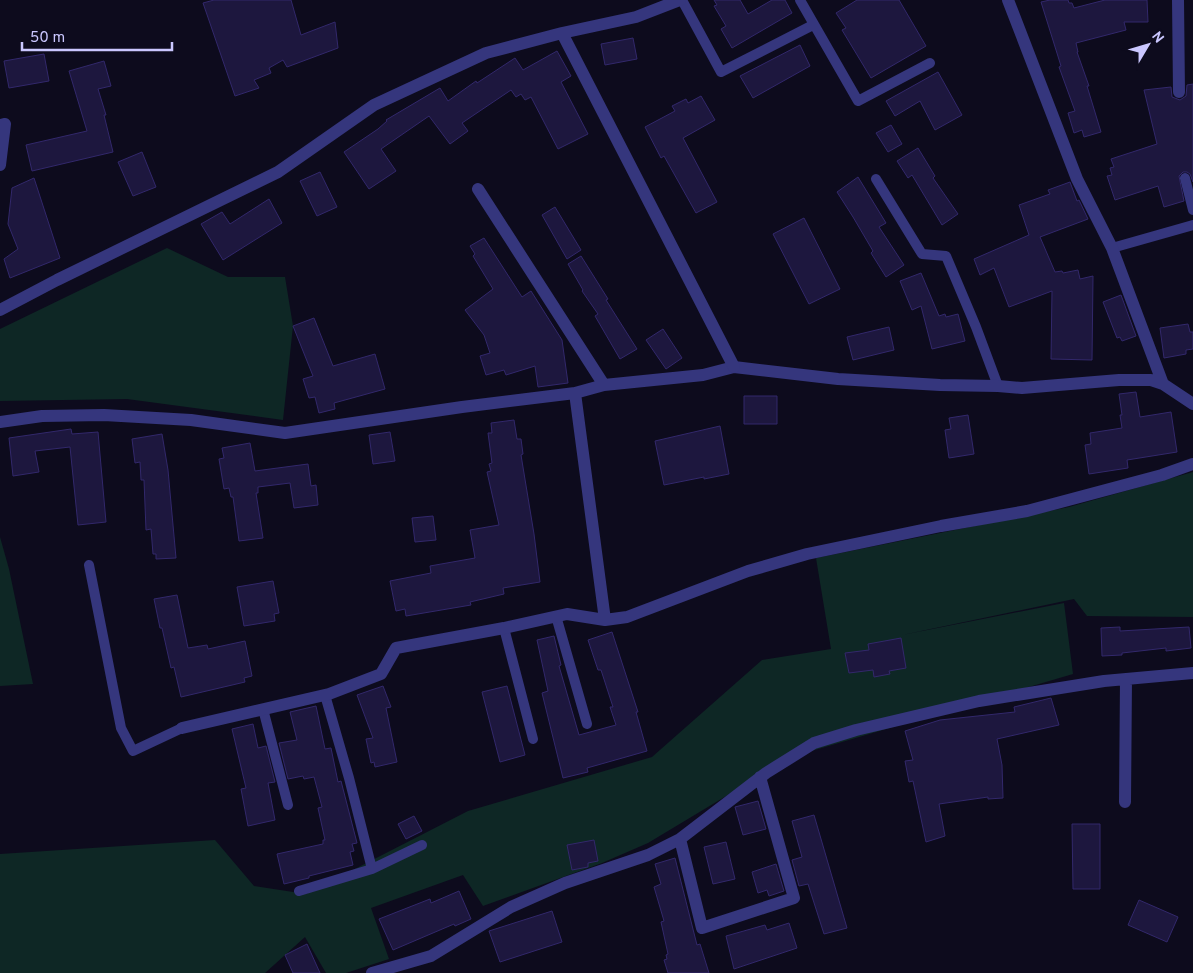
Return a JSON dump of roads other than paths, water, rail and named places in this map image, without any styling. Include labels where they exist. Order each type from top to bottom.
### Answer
[{"type":"street","points":[[0,310],[57,280],[278,172],[374,105],[486,53],[562,32],[636,17],[681,0]]},
{"type":"street","points":[[1008,0],[1077,179],[1112,248],[1163,384]]},
{"type":"street","points":[[1178,0],[1179,92]]},
{"type":"street","points":[[562,32],[734,367]]},
{"type":"street","points":[[0,125],[6,124],[0,165]]},
{"type":"street","points":[[478,189],[604,385]]},
{"type":"street","points":[[0,422],[42,416],[104,415],[191,420],[286,433],[462,407],[576,393],[604,385],[704,375],[734,367],[838,379],[1022,388],[1120,380],[1151,380],[1163,384],[1193,404]]},
{"type":"street","points":[[576,393],[605,620]]},
{"type":"street","points":[[182,728],[325,695],[381,674],[396,648],[568,614],[605,620],[627,617],[748,571],[807,554],[941,526],[1027,511],[1162,475],[1193,464]]},
{"type":"street","points":[[372,973],[431,956],[511,907],[565,883],[648,855],[680,839],[760,777],[814,743],[856,730],[979,701],[1126,679],[1193,673]]},
{"type":"street","points":[[1125,802],[1126,679]]},
{"type":"street","points":[[680,839],[702,928],[794,898],[760,777]]},
{"type":"lane","points":[[681,0],[721,72],[813,25]]},
{"type":"lane","points":[[800,0],[858,101],[930,63]]},
{"type":"lane","points":[[1185,178],[1193,210]]},
{"type":"lane","points":[[876,180],[922,254],[946,256],[998,386]]},
{"type":"lane","points":[[1112,248],[1193,225]]},
{"type":"lane","points":[[89,565],[121,728],[133,751],[182,728]]},
{"type":"lane","points":[[556,616],[587,724]]},
{"type":"lane","points":[[504,628],[533,739]]},
{"type":"lane","points":[[325,695],[349,778],[372,869]]},
{"type":"lane","points":[[264,709],[288,804]]},
{"type":"lane","points":[[299,891],[372,869],[422,845]]}]
